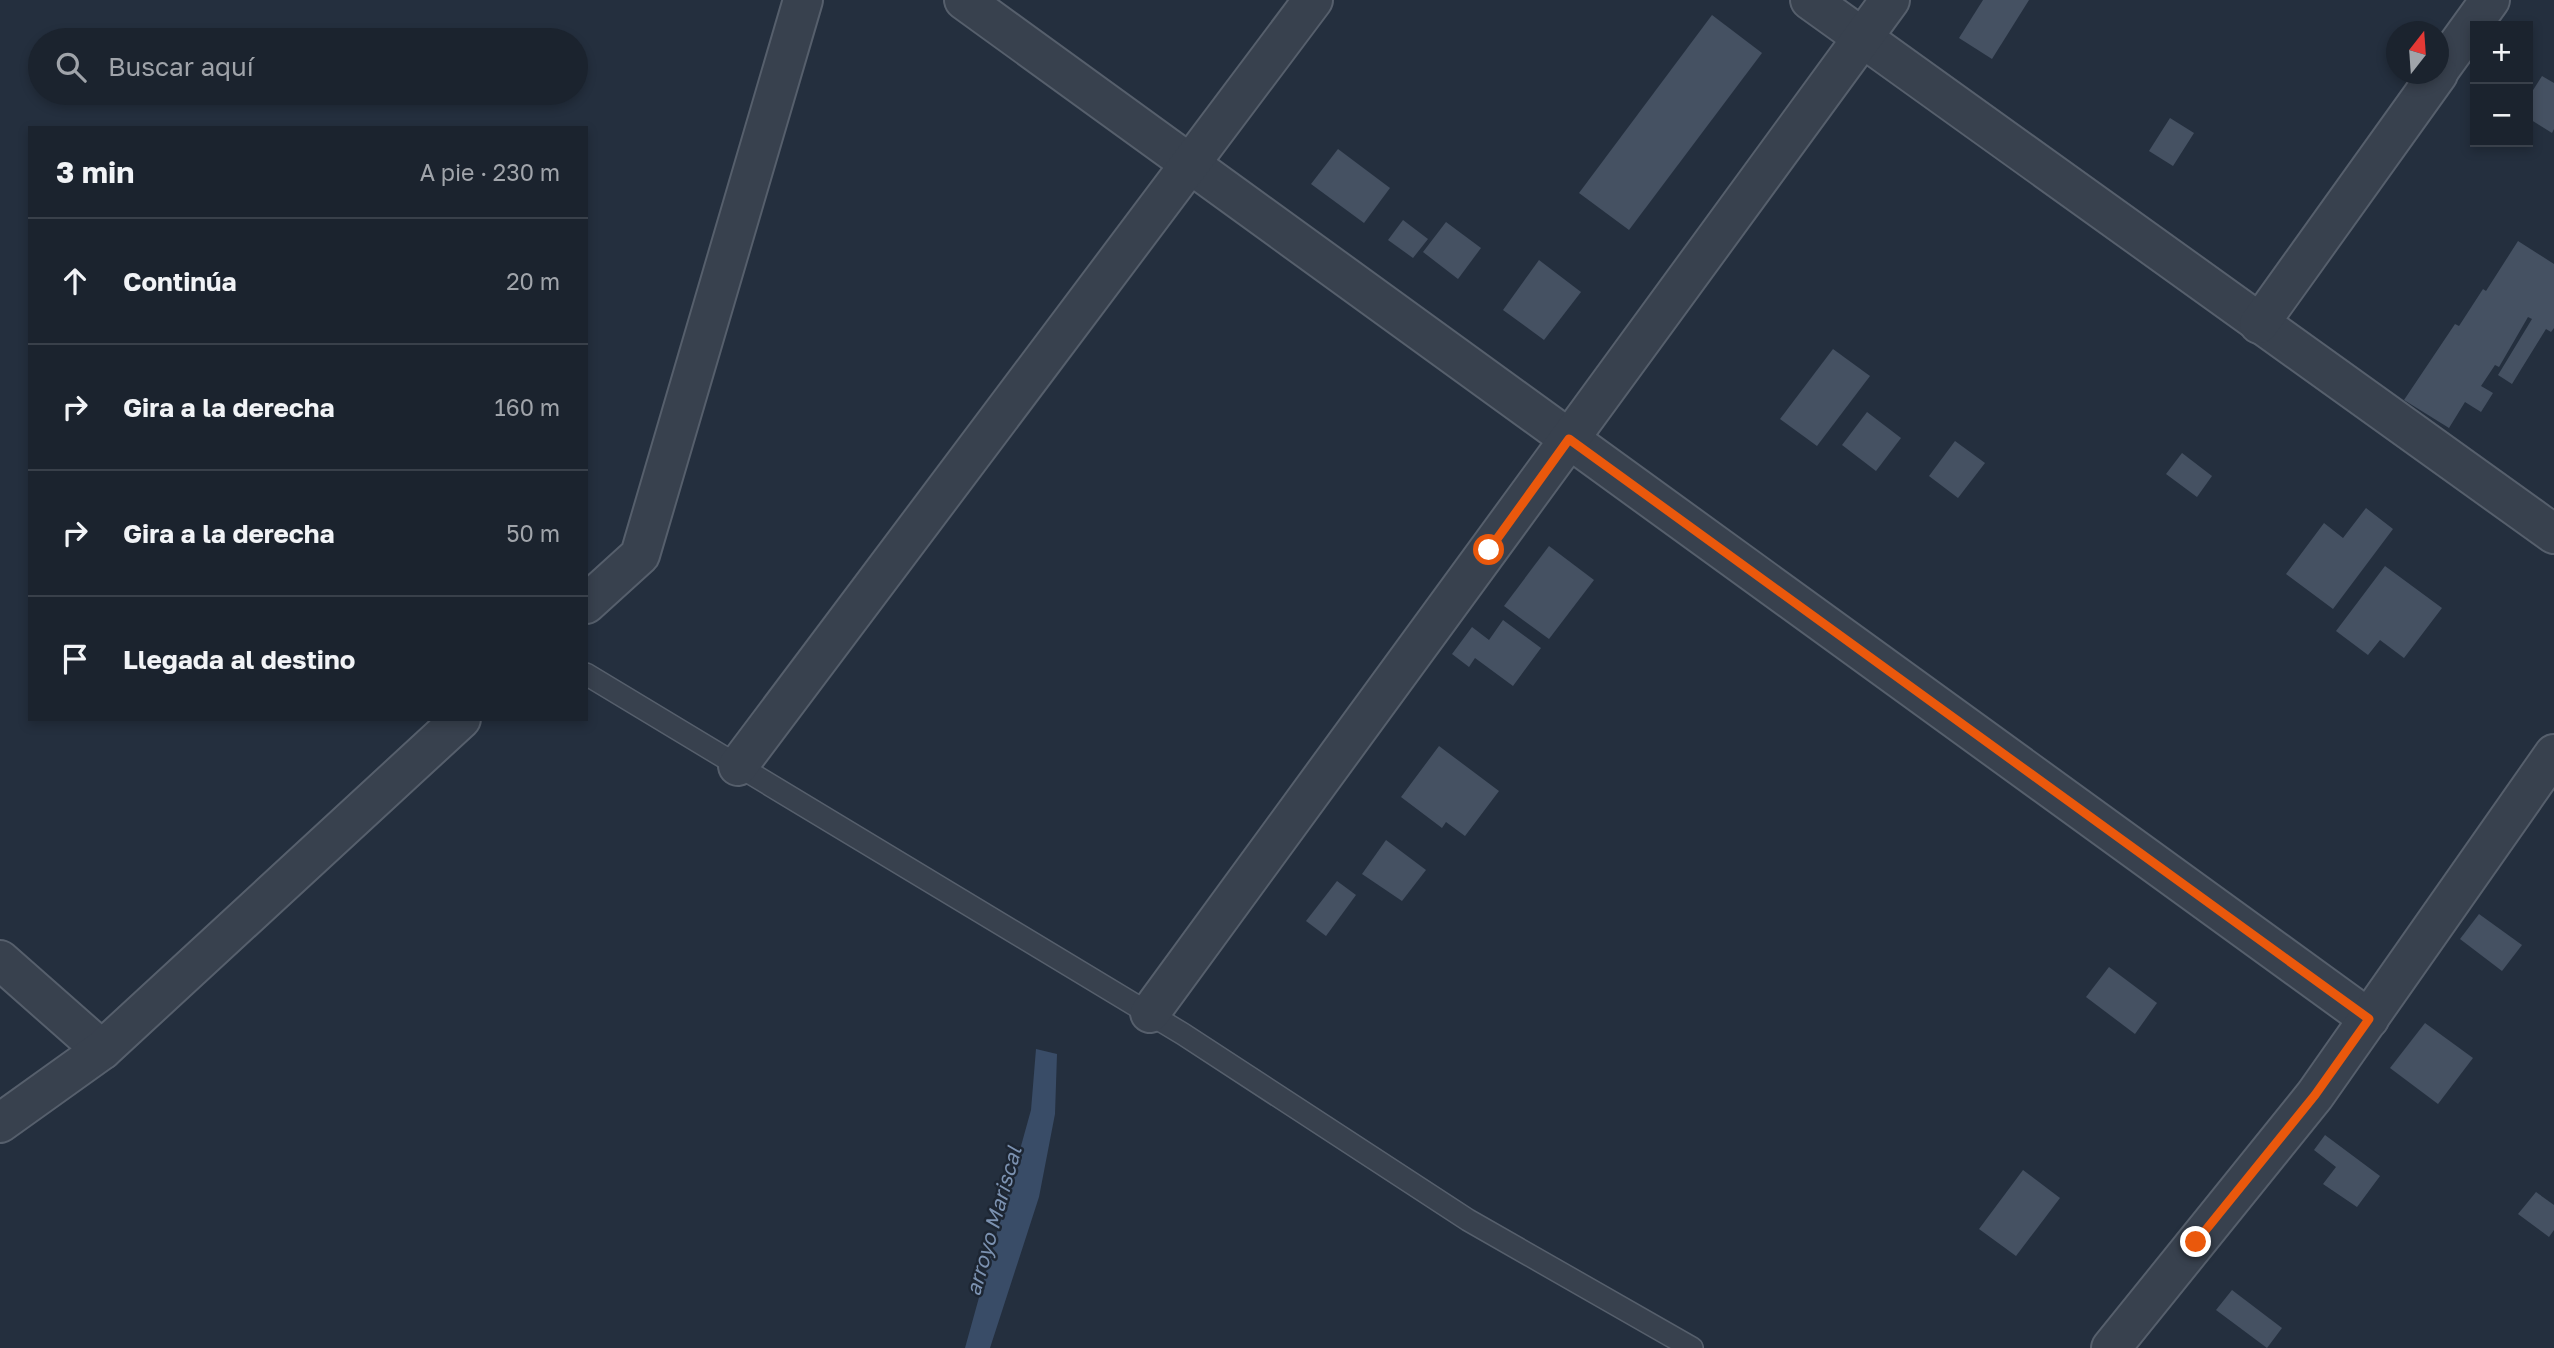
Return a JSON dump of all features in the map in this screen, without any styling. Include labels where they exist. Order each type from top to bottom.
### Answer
[{"type":"street","points":[[588,602],[640,555],[803,0]]},
{"type":"street","points":[[964,0],[2369,1019]]},
{"type":"street","points":[[738,765],[1313,0]]},
{"type":"street","points":[[1810,0],[2554,534]]},
{"type":"street","points":[[1150,1013],[1890,0]]},
{"type":"street","points":[[2449,58],[2490,0]]},
{"type":"street","points":[[2259,324],[2430,84]]},
{"type":"street","points":[[0,1123],[102,1050],[459,721]]},
{"type":"street","points":[[2111,1348],[2315,1095],[2554,754]]},
{"type":"street","points":[[0,960],[102,1050]]},
{"type":"lane","points":[[588,675],[1150,1013],[1468,1220],[1692,1348]]},
{"type":"water","points":[[1036,1049],[1057,1054],[1055,1114],[1039,1197],[990,1348],[965,1348],[1031,1110]]},
{"type":"building","points":[[1983,0],[2029,0],[1992,59],[1959,38]]},
{"type":"building","points":[[1712,15],[1762,53],[1629,230],[1579,193]]},
{"type":"building","points":[[2542,76],[2554,83],[2552,133],[2533,121],[2533,90]]},
{"type":"building","points":[[2170,118],[2194,133],[2173,166],[2149,151]]},
{"type":"building","points":[[1338,149],[1390,188],[1364,223],[1311,184]]},
{"type":"building","points":[[1403,220],[1428,239],[1413,258],[1388,240]]},
{"type":"building","points":[[1446,222],[1481,248],[1458,279],[1423,252]]},
{"type":"building","points":[[2518,241],[2554,264],[2554,328],[2551,332],[2546,329],[2512,384],[2498,375],[2532,319],[2528,317],[2499,367],[2495,365],[2481,386],[2493,393],[2481,412],[2465,402],[2449,428],[2404,400],[2455,324],[2459,326],[2483,289],[2486,291]]},
{"type":"building","points":[[1539,260],[1581,292],[1544,340],[1503,310]]},
{"type":"building","points":[[1833,349],[1870,376],[1817,446],[1780,419]]},
{"type":"building","points":[[1867,412],[1901,438],[1876,471],[1842,445]]},
{"type":"building","points":[[1955,441],[1985,463],[1958,498],[1929,476]]},
{"type":"building","points":[[2182,453],[2212,476],[2197,497],[2166,474]]},
{"type":"building","points":[[2366,508],[2393,529],[2333,609],[2286,574],[2324,523],[2343,538]]},
{"type":"building","points":[[1549,546],[1594,580],[1549,639],[1504,606]]},
{"type":"building","points":[[2385,566],[2442,608],[2404,658],[2380,640],[2368,655],[2336,631]]},
{"type":"building","points":[[1503,620],[1541,648],[1513,686],[1475,658],[1469,667],[1452,654],[1472,627],[1489,640]]},
{"type":"building","points":[[1439,746],[1499,791],[1465,836],[1446,822],[1442,828],[1401,797]]},
{"type":"building","points":[[1386,840],[1426,870],[1402,901],[1362,874]]},
{"type":"building","points":[[1337,881],[1356,895],[1326,936],[1306,921]]},
{"type":"building","points":[[2479,914],[2522,945],[2502,971],[2460,939]]},
{"type":"building","points":[[2109,967],[2157,1003],[2135,1034],[2086,997]]},
{"type":"building","points":[[2425,1023],[2473,1058],[2438,1104],[2390,1068]]},
{"type":"building","points":[[2325,1135],[2380,1176],[2357,1207],[2323,1184],[2336,1167],[2314,1150]]},
{"type":"building","points":[[2023,1170],[2060,1198],[2016,1256],[1979,1229]]},
{"type":"building","points":[[2536,1192],[2554,1205],[2554,1230],[2549,1237],[2518,1214]]},
{"type":"building","points":[[2232,1290],[2282,1328],[2267,1348],[2216,1310]]},
{"type":"route","points":[[1489,550],[1569,439],[2369,1019],[2315,1095],[2196,1242]]},
{"type":"water label","name":"arroyo Mariscal","points":[[993,1221]]}]
